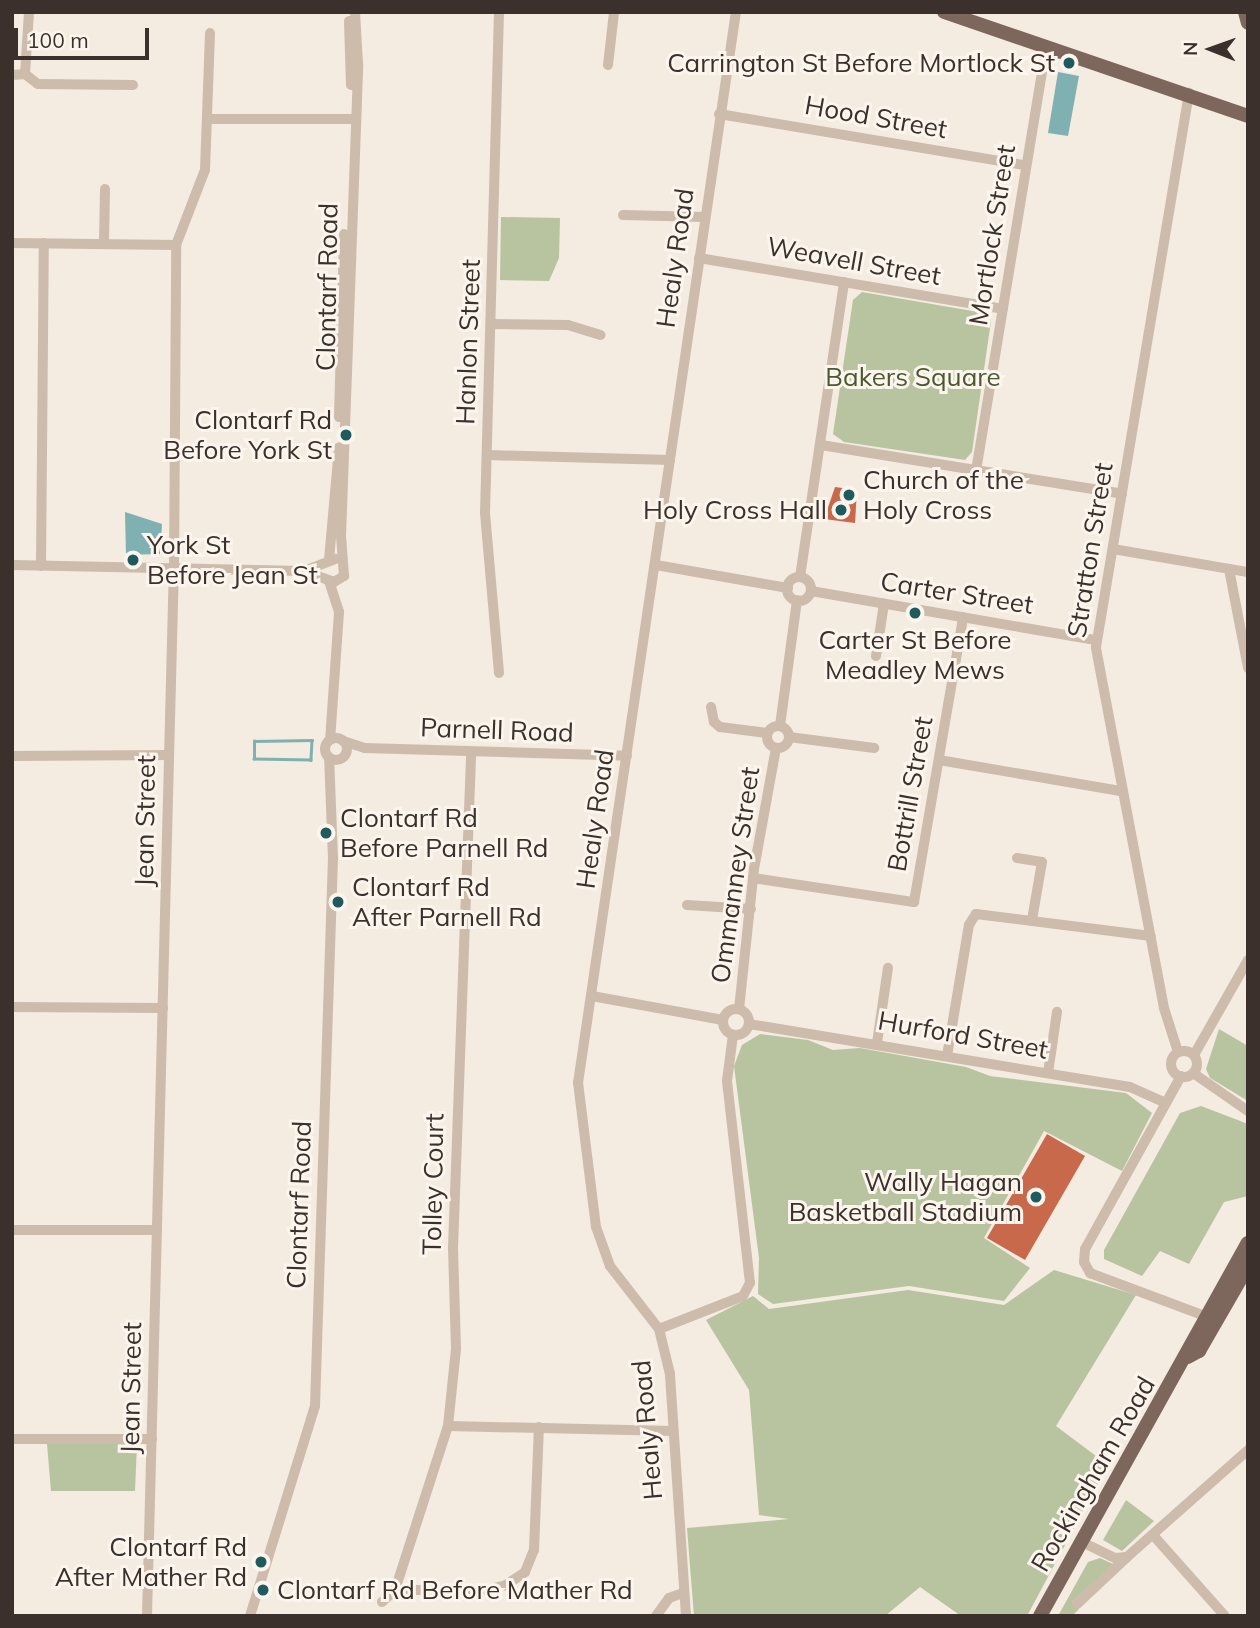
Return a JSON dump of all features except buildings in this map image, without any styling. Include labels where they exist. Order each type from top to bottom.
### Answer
[{"type":"main road","points":[[944,12],[1046,48],[1226,104],[1248,116]]},
{"type":"main road","points":[[1245,12],[1248,23]]},
{"type":"main road","points":[[1226,104],[1248,105]]},
{"type":"main road","name":"Rockingham Road","points":[[1040,1616],[1188,1357],[1199,1351],[1211,1318],[1248,1243]]},
{"type":"main road","name":"Rockingham Road","points":[[1211,1318],[1248,1266]]},
{"type":"street","points":[[25,74],[29,12]]},
{"type":"street","name":"Clontarf Road","points":[[331,562],[353,119],[352,12]]},
{"type":"street","name":"Hanlon Street","points":[[499,12],[487,455],[487,561],[499,673]]},
{"type":"street","points":[[608,65],[614,12]]},
{"type":"street","name":"Healy Road","points":[[686,1616],[670,1374],[659,1329],[610,1266],[596,1227],[579,1083],[736,12]]},
{"type":"street","name":"Jean Street","points":[[147,1616],[174,567],[177,245],[204,179],[209,120],[210,33]]},
{"type":"street","name":"Mortlock Street","points":[[976,471],[1046,48]]},
{"type":"street","points":[[12,75],[25,74],[38,84],[133,85]]},
{"type":"street","name":"Stratton Street","points":[[1181,1076],[1171,1063],[1178,1052],[1121,791],[1096,640],[1189,93]]},
{"type":"street","name":"Hood Street","points":[[719,114],[1026,166]]},
{"type":"street","points":[[209,120],[353,119]]},
{"type":"street","points":[[104,242],[105,189]]},
{"type":"street","points":[[623,215],[704,218]]},
{"type":"street","points":[[12,243],[104,242],[177,245]]},
{"type":"street","points":[[41,566],[44,243]]},
{"type":"street","name":"Weavell Street","points":[[699,258],[1003,309]]},
{"type":"street","points":[[788,588],[800,577],[844,282]]},
{"type":"street","points":[[491,324],[568,325],[601,335]]},
{"type":"street","points":[[821,445],[1122,494]]},
{"type":"street","points":[[487,455],[670,460]]},
{"type":"street","points":[[1113,549],[1248,572]]},
{"type":"street","points":[[304,571],[331,562]]},
{"type":"street","points":[[12,565],[304,571],[331,579],[345,573],[331,562]]},
{"type":"street","points":[[331,562],[331,579],[337,604],[334,711],[338,757]]},
{"type":"street","points":[[656,565],[788,588],[797,600],[780,726],[789,737],[874,748]]},
{"type":"street","points":[[1229,569],[1248,668]]},
{"type":"street","points":[[797,600],[811,591],[800,577]]},
{"type":"street","name":"Carter Street","points":[[811,591],[1096,640]]},
{"type":"street","points":[[876,656],[884,604]]},
{"type":"street","name":"Bottrill Street","points":[[753,878],[914,902],[963,617]]},
{"type":"street","points":[[711,707],[713,722],[720,727],[767,733],[780,726]]},
{"type":"street","points":[[767,733],[776,748],[789,737]]},
{"type":"street","points":[[338,740],[325,748],[338,757]]},
{"type":"street","name":"Parnell Road","points":[[338,740],[365,748],[627,756]]},
{"type":"street","name":"Parnell Road","points":[[338,757],[365,748]]},
{"type":"street","name":"Ommanney Street","points":[[739,1009],[753,878],[776,748]]},
{"type":"street","name":"Tolley Court","points":[[396,1590],[448,1426],[456,1349],[453,1248],[471,753]]},
{"type":"street","points":[[12,756],[169,755]]},
{"type":"street","name":"Clontarf Road","points":[[250,1616],[315,1406],[332,785],[338,757]]},
{"type":"street","points":[[939,760],[1121,791]]},
{"type":"street","points":[[1017,858],[1042,862],[1032,920]]},
{"type":"street","points":[[687,905],[751,909]]},
{"type":"street","points":[[947,1056],[969,925],[976,914],[1151,936]]},
{"type":"street","points":[[1193,1073],[1194,1055],[1248,960]]},
{"type":"street","points":[[877,1043],[888,968]]},
{"type":"street","points":[[592,996],[723,1020],[739,1009],[749,1024],[733,1035]]},
{"type":"street","points":[[12,1007],[163,1008]]},
{"type":"street","points":[[1048,1073],[1057,1012]]},
{"type":"street","points":[[659,1329],[743,1296],[750,1283],[727,1081],[733,1035],[723,1020]]},
{"type":"street","name":"Hurford Street","points":[[749,1024],[877,1043],[1130,1087],[1166,1103]]},
{"type":"street","points":[[1178,1052],[1194,1055]]},
{"type":"street","points":[[1211,1318],[1090,1273],[1084,1262],[1084,1249],[1181,1076],[1193,1073],[1248,1111]]},
{"type":"street","points":[[12,1230],[157,1230]]},
{"type":"street","points":[[448,1426],[673,1431]]},
{"type":"street","points":[[382,1602],[396,1590],[485,1590],[506,1585],[525,1572],[534,1550],[539,1427]]},
{"type":"street","points":[[12,1438],[152,1439]]},
{"type":"street","points":[[1077,1604],[1248,1450]]},
{"type":"street","points":[[1153,1535],[1225,1616]]},
{"type":"street","points":[[1082,1542],[1115,1558],[1127,1557]]},
{"type":"street","points":[[656,1616],[669,1598],[683,1593]]},
{"type":"green space","points":[[501,217],[560,218],[559,258],[549,281],[500,280]]},
{"type":"green space","name":"Bakers Square","points":[[862,292],[984,313],[991,321],[972,452],[965,460],[844,442],[833,434],[853,300]]},
{"type":"green space","points":[[1219,1029],[1248,1046],[1248,1101],[1210,1078],[1206,1069]]},
{"type":"green space","points":[[760,1034],[808,1040],[833,1050],[860,1048],[966,1067],[990,1076],[1126,1093],[1152,1113],[1122,1171],[1044,1131],[984,1238],[1030,1268],[1004,1301],[909,1286],[773,1304],[758,1294],[759,1258],[734,1066],[742,1045]]},
{"type":"green space","points":[[1201,1106],[1248,1124],[1248,1196],[1224,1202],[1189,1264],[1160,1251],[1142,1276],[1104,1259],[1104,1250],[1180,1113]]},
{"type":"green space","points":[[1054,1270],[1136,1295],[1056,1426],[1108,1465],[1027,1616],[961,1616],[920,1587],[885,1616],[694,1616],[687,1528],[789,1519],[759,1515],[749,1390],[706,1320],[753,1296],[769,1309],[908,1290],[1004,1305]]},
{"type":"green space","points":[[47,1444],[137,1444],[135,1491],[51,1491]]},
{"type":"green space","points":[[1126,1500],[1154,1521],[1122,1551],[1103,1540]]},
{"type":"green space","points":[[1100,1558],[1113,1564],[1072,1602],[1079,1609],[1072,1616],[1058,1616],[1088,1562]]},
{"type":"water","points":[[1058,72],[1079,76],[1068,136],[1048,133]]},
{"type":"water","points":[[125,512],[162,524],[160,554],[126,555]]},
{"type":"waterway","points":[[312,740],[311,760],[254,759],[254,741],[312,740]]},
{"type":"place","name":"Carrington St Before Mortlock St","points":[[1069,63]]},
{"type":"place","name":"Clontarf Rd Before York St","points":[[346,435]]},
{"type":"place","name":"Church of the Holy Cross","points":[[849,495]]},
{"type":"place","name":"Holy Cross Hall","points":[[841,510]]},
{"type":"place","name":"York St Before Jean St","points":[[133,560]]},
{"type":"place","name":"Carter St Before Meadley Mews","points":[[915,613]]},
{"type":"place","name":"Clontarf Rd Before Parnell Rd","points":[[326,833]]},
{"type":"place","name":"Clontarf Rd After Parnell Rd","points":[[338,902]]},
{"type":"place","name":"Wally Hagan Basketball Stadium","points":[[1036,1197]]},
{"type":"place","name":"Clontarf Rd After Mather Rd","points":[[261,1562]]},
{"type":"place","name":"Clontarf Rd Before Mather Rd","points":[[263,1590]]}]
